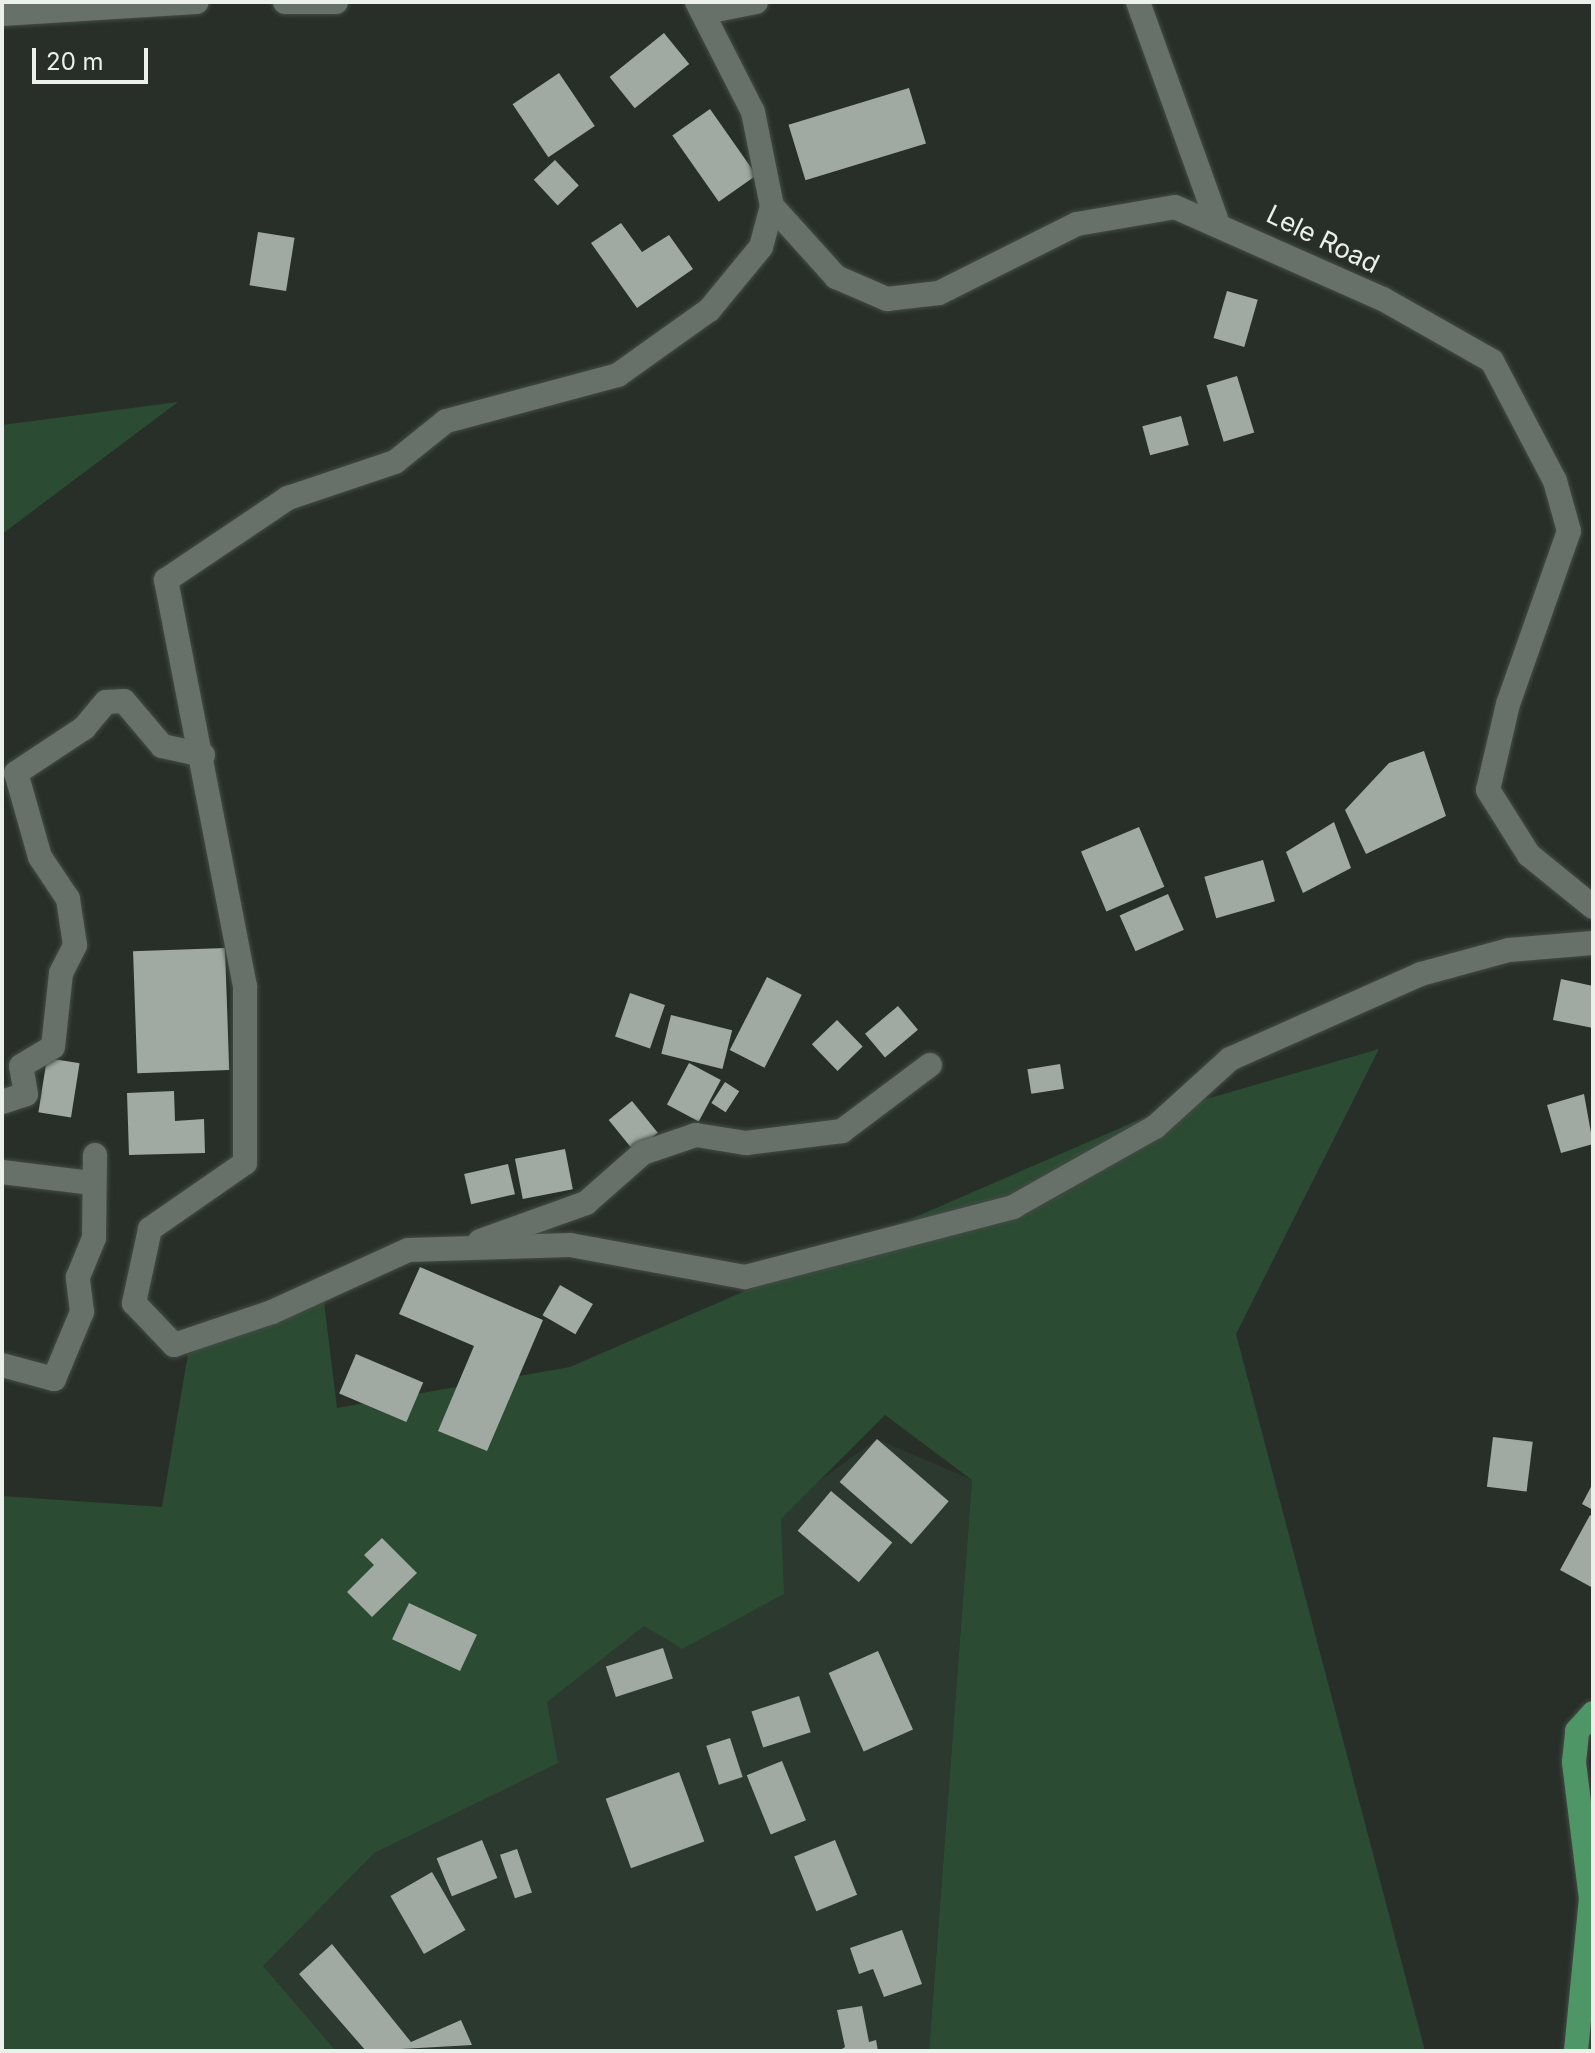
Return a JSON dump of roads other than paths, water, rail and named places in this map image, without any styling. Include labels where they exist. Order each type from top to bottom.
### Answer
[{"type":"main road","points":[[1576,2051],[1591,1899],[1574,1762],[1577,1731],[1593,1713]]},
{"type":"street","points":[[2,14],[197,2]]},
{"type":"street","points":[[285,2],[336,2]]},
{"type":"street","points":[[756,2],[702,7],[753,112],[772,206],[761,247],[709,310],[618,375],[446,421],[395,462],[288,498],[166,580],[203,755],[204,798],[245,986],[245,1163],[150,1229],[134,1303],[174,1345],[272,1312],[408,1250],[570,1245],[745,1277],[1013,1207],[1155,1127],[1230,1059],[1421,974],[1509,950],[1593,943]]},
{"type":"street","points":[[1138,2],[1216,219]]},
{"type":"street","name":"Lele Road","points":[[772,206],[836,277],[887,299],[939,293],[1077,224],[1175,207],[1216,219],[1383,299],[1492,361],[1555,481],[1569,531],[1508,704],[1488,790],[1529,855],[1593,907]]},
{"type":"street","points":[[2,1102],[26,1094],[21,1066],[53,1047],[61,973],[75,945],[68,899],[40,857],[16,773],[84,728],[106,702],[124,701],[162,746],[203,755]]},
{"type":"street","points":[[459,1249],[586,1203],[643,1153],[696,1135],[746,1143],[842,1131],[930,1065]]},
{"type":"street","points":[[2,1365],[54,1379],[82,1312],[78,1277],[94,1238],[92,1183],[95,1155]]},
{"type":"street","points":[[2,1172],[92,1183]]}]
